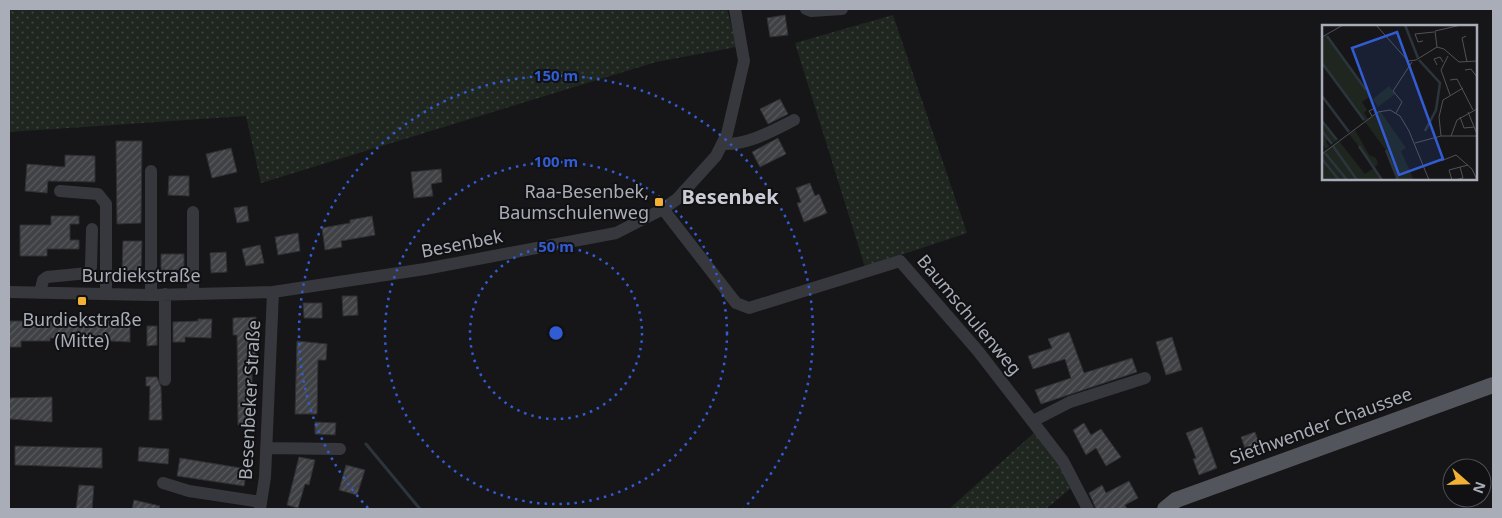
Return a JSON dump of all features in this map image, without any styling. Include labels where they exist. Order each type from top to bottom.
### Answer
[{"type":"main road","name":"Siethwender Chaussee","points":[[1165,509],[1176,500],[1493,385]]},
{"type":"street","name":"Besenbek","points":[[273,292],[425,269],[616,233],[663,208],[677,199],[702,173],[722,144],[738,94],[744,61],[739,23],[734,9]]},
{"type":"street","points":[[806,9],[811,11],[842,9]]},
{"type":"street","points":[[722,144],[738,145],[748,142],[794,120]]},
{"type":"street","points":[[150,171],[152,295]]},
{"type":"street","points":[[60,191],[98,194],[106,204],[106,294]]},
{"type":"street","name":"Baumschulenweg","points":[[663,208],[736,303],[749,308],[900,261],[978,351],[1063,460],[1088,509]]},
{"type":"street","points":[[193,212],[193,294]]},
{"type":"street","points":[[40,293],[43,280],[47,277],[88,273],[92,267],[92,229]]},
{"type":"street","name":"Burdiekstraße","points":[[9,292],[152,295],[273,292]]},
{"type":"street","name":"Besenbeker Straße","points":[[261,506],[266,448],[273,292]]},
{"type":"street","points":[[164,380],[165,294]]},
{"type":"street","points":[[1033,421],[1070,402],[1145,378]]},
{"type":"street","points":[[266,448],[340,449]]},
{"type":"street","points":[[163,483],[189,491],[261,506]]},
{"type":"shaded area","points":[[9,9],[727,9],[737,47],[656,62],[261,183],[246,116],[9,132]]},
{"type":"shaded area","points":[[893,15],[967,233],[865,267],[795,43]]},
{"type":"shaded area","points":[[1035,432],[1057,461],[1071,488],[1046,509],[949,509]]},
{"type":"building","points":[[785,15],[788,35],[770,37],[767,18]]},
{"type":"building","points":[[780,99],[788,114],[768,124],[760,109]]},
{"type":"building","points":[[778,138],[786,154],[760,167],[752,152]]},
{"type":"building","points":[[116,141],[142,141],[141,223],[117,224]]},
{"type":"building","points":[[231,148],[237,172],[212,178],[206,154]]},
{"type":"building","points":[[65,155],[95,156],[95,182],[48,181],[47,193],[25,191],[27,164],[65,167]]},
{"type":"building","points":[[441,169],[442,182],[431,184],[433,196],[414,198],[411,172]]},
{"type":"building","points":[[169,176],[189,176],[189,196],[168,195]]},
{"type":"building","points":[[810,183],[815,196],[819,194],[827,213],[804,222],[797,203],[801,202],[796,188]]},
{"type":"building","points":[[247,206],[249,221],[237,223],[234,208]]},
{"type":"building","points":[[51,216],[79,216],[79,224],[70,224],[70,240],[79,240],[79,249],[47,249],[47,256],[20,256],[20,225],[51,225]]},
{"type":"building","points":[[372,216],[375,235],[341,241],[342,247],[325,250],[322,228],[350,223],[350,220]]},
{"type":"building","points":[[298,233],[300,251],[278,255],[275,237]]},
{"type":"building","points":[[123,241],[142,241],[141,270],[122,271]]},
{"type":"building","points":[[260,245],[264,263],[246,266],[242,249]]},
{"type":"building","points":[[226,252],[227,272],[211,273],[210,253]]},
{"type":"building","points":[[161,254],[184,254],[184,270],[161,270]]},
{"type":"building","points":[[342,296],[357,296],[358,315],[343,316]]},
{"type":"building","points":[[303,303],[322,303],[322,318],[304,318]]},
{"type":"building","points":[[256,317],[256,366],[252,366],[252,425],[238,425],[237,335],[233,335],[233,318]]},
{"type":"building","points":[[198,319],[212,319],[211,338],[185,337],[185,342],[173,342],[173,322],[198,321]]},
{"type":"building","points":[[9,321],[130,321],[130,342],[50,338],[50,341],[21,341],[21,347],[9,347]]},
{"type":"building","points":[[147,326],[157,326],[157,345],[147,346]]},
{"type":"building","points":[[1069,332],[1084,373],[1132,358],[1137,372],[1041,404],[1035,390],[1071,378],[1065,359],[1033,369],[1028,356],[1052,348],[1048,339]]},
{"type":"building","points":[[1172,337],[1182,370],[1166,375],[1156,342]]},
{"type":"building","points":[[297,341],[327,344],[326,360],[318,360],[317,414],[295,414]]},
{"type":"building","points":[[146,377],[157,377],[161,387],[162,420],[149,420],[150,386],[146,386]]},
{"type":"building","points":[[52,397],[52,422],[9,419],[9,398]]},
{"type":"building","points":[[315,422],[336,423],[335,435],[315,434]]},
{"type":"building","points":[[1084,423],[1091,435],[1101,429],[1121,457],[1106,466],[1096,448],[1086,455],[1073,430]]},
{"type":"building","points":[[1202,427],[1217,468],[1199,475],[1193,459],[1196,458],[1186,433]]},
{"type":"building","points":[[1255,432],[1261,449],[1247,454],[1241,437]]},
{"type":"building","points":[[15,446],[102,448],[102,468],[15,465]]},
{"type":"building","points":[[139,447],[169,449],[168,464],[138,461]]},
{"type":"building","points":[[299,457],[315,460],[309,485],[305,484],[298,508],[287,505]]},
{"type":"building","points":[[180,458],[247,469],[244,486],[177,476]]},
{"type":"building","points":[[346,465],[365,470],[357,495],[339,490]]},
{"type":"building","points":[[1129,481],[1138,498],[1125,505],[1127,509],[1096,509],[1089,493],[1102,485],[1106,493]]},
{"type":"building","points":[[79,485],[94,486],[92,509],[76,509]]},
{"type":"building","points":[[134,500],[160,506],[159,509],[132,509]]},
{"type":"waterway","points":[[366,444],[420,509]]},
{"type":"place","name":"Raa-Besenbek, Baumschulenweg","points":[[659,202]]},
{"type":"place","name":"Burdiekstraße (Mitte)","points":[[82,301]]},
{"type":"district","name":"Besenbek","points":[[730,197]]}]
